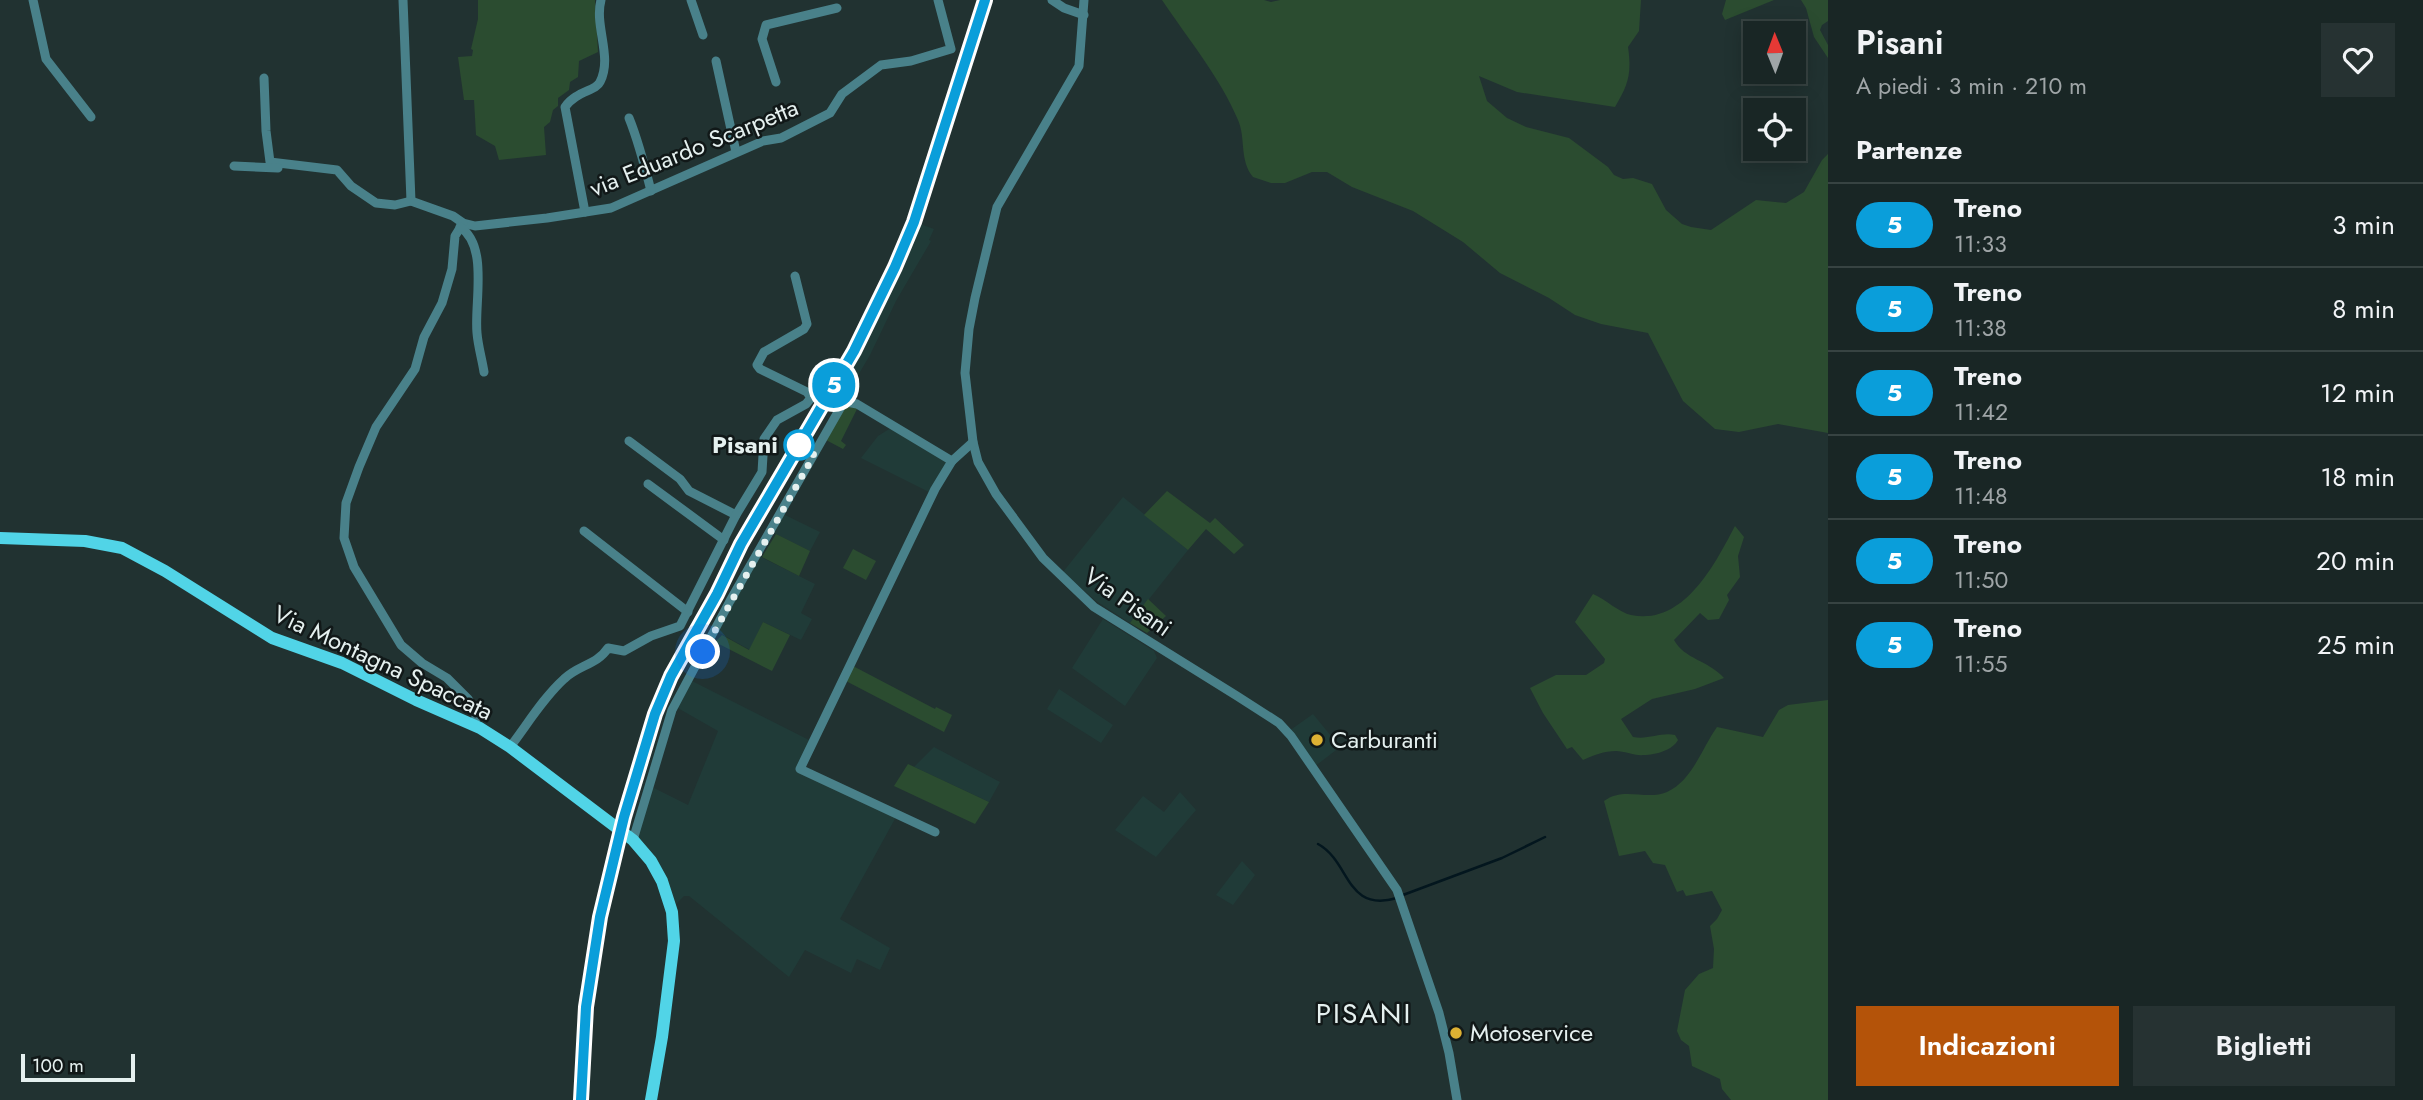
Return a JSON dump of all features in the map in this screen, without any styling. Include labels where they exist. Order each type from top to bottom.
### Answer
[{"type":"main road","name":"Via Montagna Spaccata","points":[[0,538],[86,541],[122,548],[165,571],[272,638],[342,663],[416,701],[474,725],[510,747],[633,840],[651,861],[665,888],[674,941],[651,1100]]},
{"type":"street","points":[[33,0],[46,59],[91,117]]},
{"type":"street","points":[[403,0],[411,201]]},
{"type":"street","points":[[585,212],[565,107],[579,93],[597,86],[601,81],[605,65],[600,37],[601,0]]},
{"type":"street","points":[[691,0],[703,35]]},
{"type":"street","name":"via Eduardo Scarpetta","points":[[264,78],[270,162],[337,170],[351,186],[376,203],[395,205],[411,201],[453,216],[462,225],[501,224],[611,208],[736,152],[763,141],[780,138],[830,113],[842,94],[881,65],[911,61],[951,49],[938,0]]},
{"type":"street","points":[[1052,0],[1064,8],[1084,15]]},
{"type":"street","name":"Via Pisani","points":[[1083,0],[1079,66],[997,207],[968,329],[965,373],[978,462],[996,494],[1043,558],[1094,607],[1279,723],[1291,736],[1399,895],[1439,1013],[1450,1053],[1457,1100]]},
{"type":"street","points":[[776,82],[762,39],[766,25],[837,8]]},
{"type":"street","points":[[716,61],[736,152]]},
{"type":"street","points":[[629,118],[638,139],[638,149],[651,191]]},
{"type":"street","points":[[233,166],[308,171],[345,177]]},
{"type":"street","points":[[474,725],[477,713],[468,699],[447,678],[408,651],[395,636],[354,567],[344,538],[346,503],[359,467],[376,427],[415,369],[424,337],[442,303],[449,280],[454,242],[462,225],[476,248],[477,334],[484,372]]},
{"type":"street","points":[[510,747],[565,677],[593,663],[608,648],[624,651],[651,636],[680,626],[736,515],[762,472],[764,439],[777,420],[806,404],[811,398],[807,392],[757,365],[764,352],[804,329],[807,324],[795,276]]},
{"type":"street","points":[[633,840],[672,710],[718,623],[842,405],[847,402],[856,404],[952,461]]},
{"type":"street","points":[[629,441],[680,479],[689,491],[736,515]]},
{"type":"street","points":[[934,832],[800,769],[929,500],[952,461],[974,442]]},
{"type":"street","points":[[649,484],[724,540]]},
{"type":"street","points":[[584,531],[688,612]]},
{"type":"shaded area","points":[[909,220],[934,229],[929,240],[931,241],[847,394],[840,390],[814,436],[804,423],[867,315]]},
{"type":"shaded area","points":[[894,426],[950,461],[931,493],[861,458],[878,436]]},
{"type":"shaded area","points":[[1123,497],[1188,550],[1130,623],[1096,601],[1063,572]]},
{"type":"shaded area","points":[[783,514],[820,532],[810,551],[772,532]]},
{"type":"shaded area","points":[[753,553],[815,584],[801,613],[812,619],[801,640],[763,622],[750,650],[712,629]]},
{"type":"shaded area","points":[[1103,619],[1154,651],[1157,658],[1125,706],[1072,668]]},
{"type":"shaded area","points":[[690,680],[811,741],[799,764],[896,817],[840,919],[890,948],[880,970],[857,959],[851,973],[805,950],[789,977],[689,896],[684,896],[675,905],[637,839],[652,787],[688,805],[718,731],[676,707]]},
{"type":"shaded area","points":[[1059,689],[1113,725],[1101,743],[1047,709]]},
{"type":"shaded area","points":[[1313,714],[1340,747],[1314,767],[1289,731]]},
{"type":"shaded area","points":[[934,747],[1000,782],[989,802],[914,767]]},
{"type":"shaded area","points":[[1180,792],[1196,810],[1156,857],[1115,830],[1143,796],[1164,812]]},
{"type":"shaded area","points":[[1242,861],[1255,875],[1233,905],[1216,895]]},
{"type":"green space","points":[[478,0],[595,0],[598,52],[579,61],[578,77],[570,82],[569,90],[558,98],[558,106],[553,110],[550,122],[544,127],[546,155],[499,160],[495,146],[476,135],[474,100],[464,100],[458,57],[472,56]]},
{"type":"green space","points":[[1162,0],[1641,0],[1639,31],[1628,47],[1628,79],[1615,107],[1517,92],[1479,76],[1487,101],[1507,118],[1526,127],[1569,138],[1608,167],[1614,175],[1652,184],[1666,210],[1682,224],[1691,227],[1711,230],[1756,200],[1786,203],[1804,192],[1828,154],[1828,433],[1778,424],[1739,432],[1715,429],[1683,401],[1648,333],[1601,324],[1575,315],[1549,298],[1500,273],[1463,242],[1413,211],[1352,187],[1327,172],[1312,172],[1285,183],[1271,183],[1253,177],[1246,163],[1240,127],[1231,104],[1213,73]]},
{"type":"green space","points":[[1726,0],[1774,0],[1725,20],[1722,14]]},
{"type":"green space","points":[[1801,0],[1828,0],[1828,21],[1820,30],[1828,45],[1828,58],[1814,37]]},
{"type":"green space","points":[[844,406],[858,407],[841,441],[846,445],[843,449],[826,440]]},
{"type":"green space","points":[[1167,491],[1210,523],[1215,518],[1244,545],[1234,554],[1206,529],[1188,550],[1144,515]]},
{"type":"green space","points":[[1735,526],[1744,537],[1738,556],[1740,577],[1727,595],[1729,600],[1719,619],[1708,620],[1700,613],[1674,640],[1684,651],[1724,678],[1695,689],[1652,699],[1621,719],[1633,737],[1675,735],[1678,740],[1676,744],[1653,754],[1612,751],[1583,760],[1572,747],[1567,749],[1530,688],[1556,675],[1586,675],[1604,663],[1605,659],[1575,622],[1593,594],[1631,615],[1650,616],[1667,611],[1682,602],[1707,574]]},
{"type":"green space","points":[[776,534],[810,551],[799,576],[762,557]]},
{"type":"green space","points":[[853,549],[876,561],[866,580],[843,568]]},
{"type":"green space","points":[[1148,599],[1166,616],[1147,633],[1130,623]]},
{"type":"green space","points":[[763,622],[790,635],[772,671],[715,642],[722,635],[749,650]]},
{"type":"green space","points":[[853,666],[935,709],[936,707],[952,715],[944,732],[844,680]]},
{"type":"green space","points":[[1828,700],[1828,1100],[1731,1100],[1722,1089],[1720,1079],[1692,1066],[1689,1046],[1681,1040],[1677,1031],[1685,990],[1699,974],[1713,968],[1714,949],[1710,926],[1722,910],[1712,891],[1686,896],[1683,890],[1677,892],[1665,865],[1653,863],[1645,851],[1619,856],[1604,801],[1619,795],[1659,794],[1676,787],[1690,772],[1717,727],[1763,737],[1779,710],[1788,705]]},
{"type":"green space","points":[[908,764],[989,802],[975,824],[894,786]]},
{"type":"waterway","points":[[1403,895],[1502,858],[1545,837]]},
{"type":"waterway","points":[[1318,844],[1329,852],[1358,892],[1367,898],[1380,901],[1397,898]]},
{"type":"railway","points":[[581,1100],[589,986],[602,910],[619,835],[652,723],[669,682],[741,543],[877,306],[914,222]]},
{"type":"train","name":"5","points":[[581,1100],[586,1007],[600,917],[624,817],[655,714],[671,676],[717,594],[741,544],[869,323],[904,248],[985,0]]},
{"type":"place","name":"Pisani","points":[[799,445]]},
{"type":"place","name":"Carburanti","points":[[1317,740]]},
{"type":"place","name":"Motoservice","points":[[1456,1033]]},
{"type":"district","name":"PISANI","points":[[1364,1013]]},
{"type":"route","points":[[703,652],[814,455],[799,445]]}]
